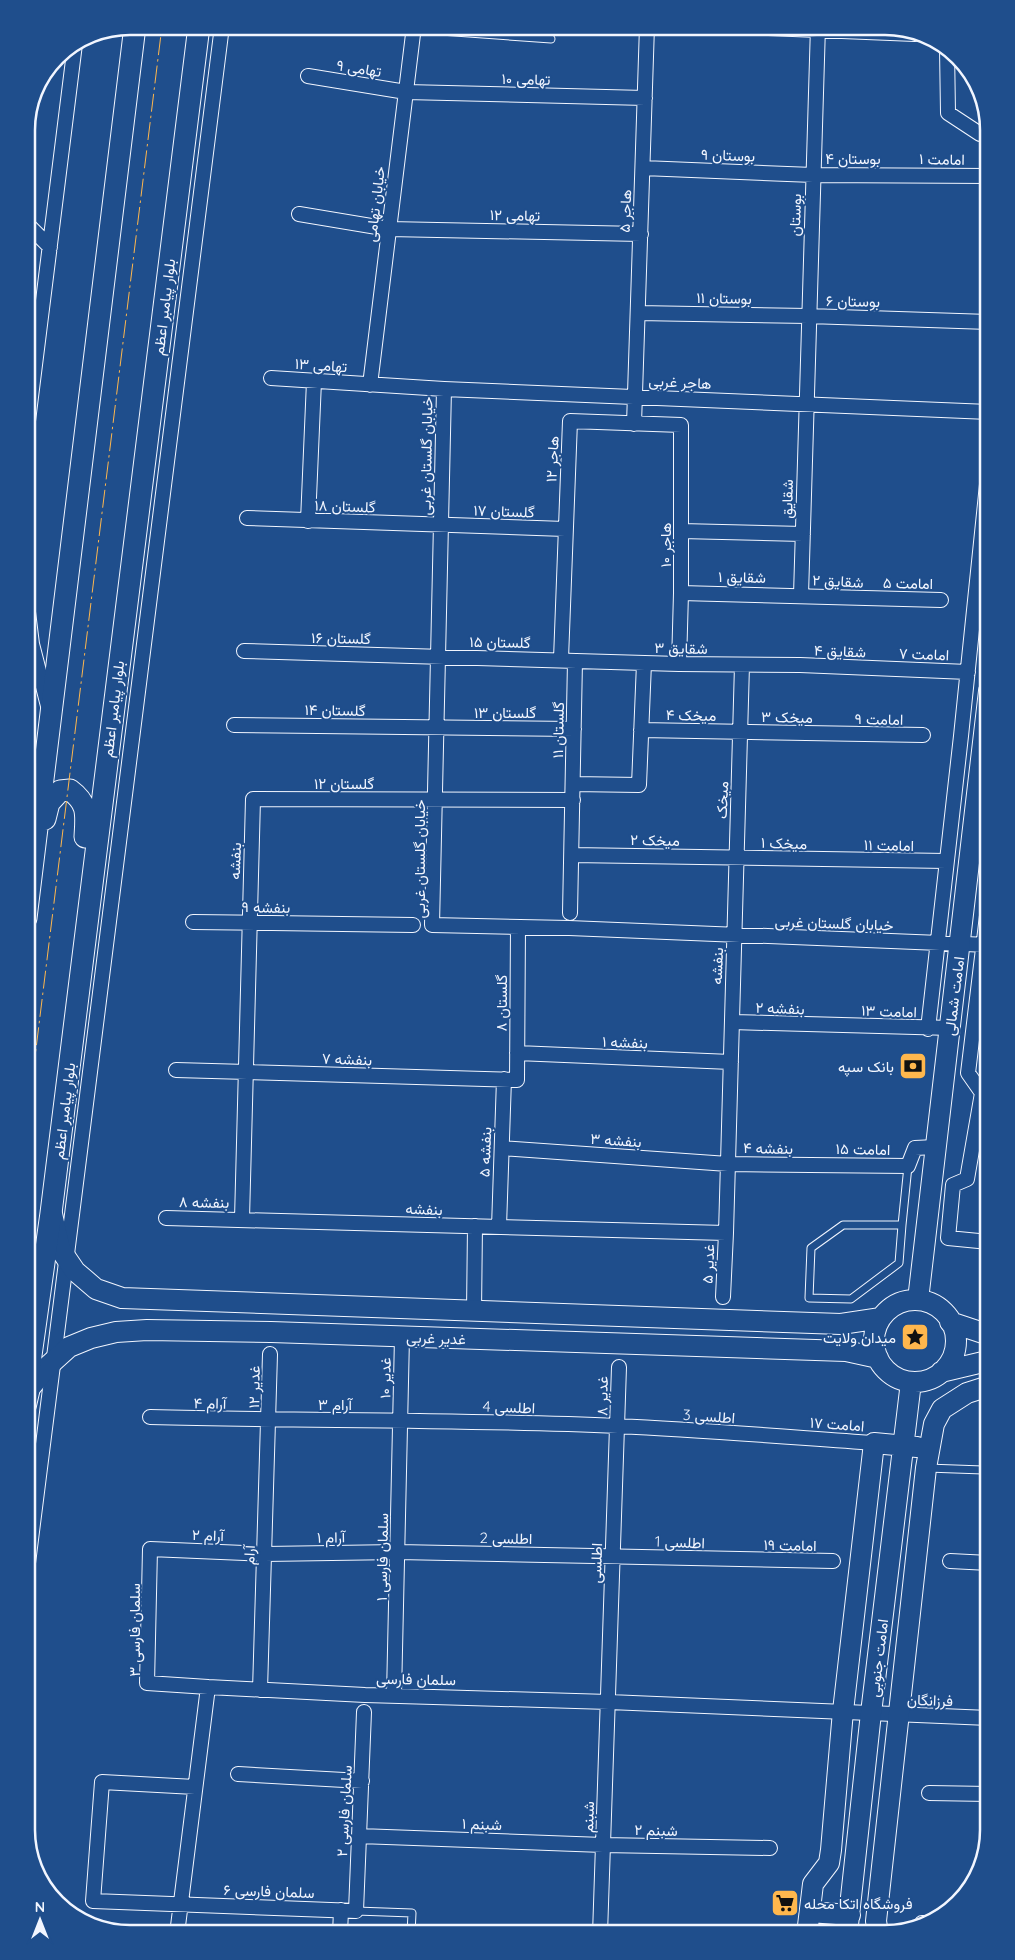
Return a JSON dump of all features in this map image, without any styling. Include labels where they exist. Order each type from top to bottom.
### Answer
[{"type":"main road","points":[[35,853],[134,35]]},
{"type":"main road","name":"بلوار پیامبر اعظم","points":[[35,1327],[51,1213],[198,35]]},
{"type":"main road","name":"امامت شمالی","points":[[918,1300],[980,770]]},
{"type":"main road","points":[[35,857],[49,803],[60,791],[70,790],[79,796],[86,808],[83,952]]},
{"type":"main road","name":"غدیر غربی","points":[[51,1213],[60,1249],[75,1271],[96,1289],[122,1298],[841,1324],[881,1318]]},
{"type":"main road","points":[[146,1300],[137,1305],[134,1315],[138,1325],[147,1330]]},
{"type":"main road","points":[[918,1300],[938,1308],[946,1315],[955,1334],[955,1345],[951,1360],[941,1372],[932,1378],[911,1382],[900,1379],[883,1367],[874,1348],[874,1338],[876,1327],[888,1310],[898,1304],[918,1300]]},
{"type":"main road","points":[[950,1322],[980,1332]]},
{"type":"main road","name":"غدیر غربی","points":[[35,1382],[69,1347],[91,1338],[116,1332],[147,1330],[271,1332],[846,1351],[878,1358]]},
{"type":"main road","points":[[941,1372],[980,1363]]},
{"type":"main road","name":"امامت جنوبی","points":[[849,1924],[871,1713],[911,1382]]},
{"type":"main road","points":[[877,1925],[929,1448],[934,1424],[942,1409],[967,1393],[980,1389]]},
{"type":"main road","points":[[809,1925],[813,1884],[829,1863],[843,1711],[874,1443],[929,1448]]},
{"type":"main road","points":[[810,1912],[849,1924]]},
{"type":"street","points":[[35,1509],[221,35]]},
{"type":"street","name":"خیابان تهامی","points":[[370,385],[413,35]]},
{"type":"street","name":"هاجر ۵","points":[[634,424],[647,35]]},
{"type":"street","name":"بوستان","points":[[806,404],[817,35]]},
{"type":"street","points":[[35,366],[74,54]]},
{"type":"street","points":[[947,57],[948,113],[980,134]]},
{"type":"street","name":"تهامی ۹","points":[[308,76],[406,92]]},
{"type":"street","name":"تهامی ۱۰","points":[[406,92],[645,98]]},
{"type":"street","name":"بوستان ۹","points":[[643,168],[813,175]]},
{"type":"street","name":"بوستان ۴","points":[[813,175],[894,175]]},
{"type":"street","name":"امامت ۱","points":[[894,175],[980,176]]},
{"type":"street","name":"تهامی ۱۲","points":[[299,214],[389,229],[640,234]]},
{"type":"street","points":[[35,232],[50,247]]},
{"type":"street","name":"بوستان ۱۱","points":[[638,313],[808,316]]},
{"type":"street","name":"بوستان ۶","points":[[808,316],[980,322]]},
{"type":"street","name":"تهامی ۱۳","points":[[271,378],[370,385]]},
{"type":"street","points":[[308,521],[314,381]]},
{"type":"street","name":"هاجر غربی","points":[[370,385],[980,412]]},
{"type":"street","name":"خیابان گلستان غربی","points":[[444,389],[432,925],[980,945]]},
{"type":"street","name":"شقایق","points":[[801,595],[806,404]]},
{"type":"street","name":"هاجر ۱۲","points":[[561,659],[570,421],[634,424]]},
{"type":"street","name":"هاجر ۱۰","points":[[634,424],[681,425],[682,531],[679,664]]},
{"type":"street","name":"گلستان ۱۸","points":[[247,518],[441,526]]},
{"type":"street","name":"گلستان ۱۷","points":[[441,526],[565,529]]},
{"type":"street","points":[[682,531],[803,534]]},
{"type":"street","points":[[928,1029],[980,554]]},
{"type":"street","name":"شقایق ۱","points":[[681,592],[801,595]]},
{"type":"street","name":"شقایق ۲","points":[[801,595],[874,599]]},
{"type":"street","name":"امامت ۵","points":[[874,599],[941,600]]},
{"type":"street","name":"گلستان ۱۶","points":[[244,652],[438,656]]},
{"type":"street","points":[[35,656],[51,718]]},
{"type":"street","name":"گلستان ۱۵","points":[[438,656],[561,659]]},
{"type":"street","name":"شقایق ۳","points":[[561,659],[679,664],[800,665]]},
{"type":"street","name":"گلستان ۱۱","points":[[570,913],[575,661]]},
{"type":"street","points":[[573,784],[639,785],[644,663]]},
{"type":"street","name":"میخک","points":[[734,935],[742,665]]},
{"type":"street","name":"شقایق ۴","points":[[800,665],[880,668]]},
{"type":"street","name":"امامت ۷","points":[[880,668],[968,672]]},
{"type":"street","name":"گلستان ۱۴","points":[[234,725],[436,728]]},
{"type":"street","name":"گلستان ۱۳","points":[[436,728],[574,729]]},
{"type":"street","name":"میخک ۴","points":[[641,730],[740,733]]},
{"type":"street","name":"میخک ۳","points":[[740,733],[834,734]]},
{"type":"street","name":"امامت ۹","points":[[834,734],[924,736]]},
{"type":"street","name":"گلستان ۱۲","points":[[253,800],[435,800]]},
{"type":"street","name":"بنفشه","points":[[253,800],[242,1220],[726,1233],[734,935]]},
{"type":"street","points":[[435,800],[573,800]]},
{"type":"street","name":"میخک ۲","points":[[572,855],[737,858]]},
{"type":"street","name":"میخک ۱","points":[[737,858],[831,860]]},
{"type":"street","name":"امامت ۱۱","points":[[831,860],[946,861]]},
{"type":"street","name":"بنفشه ۹","points":[[193,922],[412,925]]},
{"type":"street","name":"گلستان ۸","points":[[511,1080],[517,1053],[518,927]]},
{"type":"street","points":[[980,988],[968,1073],[980,1090]]},
{"type":"street","name":"بنفشه ۲","points":[[732,1022],[827,1025]]},
{"type":"street","name":"امامت ۱۳","points":[[827,1025],[928,1029],[951,1028]]},
{"type":"street","name":"بنفشه ۱","points":[[517,1053],[731,1062]]},
{"type":"street","name":"بنفشه ۷","points":[[176,1070],[511,1080]]},
{"type":"street","points":[[945,1072],[968,1073]]},
{"type":"street","name":"بنفشه ۵","points":[[499,1227],[502,1148],[511,1080]]},
{"type":"street","points":[[980,1104],[967,1179],[953,1185],[948,1238],[980,1241]]},
{"type":"street","name":"امامت ۱۵","points":[[807,1165],[908,1166],[915,1148],[936,1147]]},
{"type":"street","name":"بنفشه ۳","points":[[502,1148],[728,1164]]},
{"type":"street","name":"بنفشه ۴","points":[[728,1164],[807,1165]]},
{"type":"street","name":"بنفشه ۸","points":[[166,1218],[242,1220]]},
{"type":"street","points":[[474,1311],[475,1226]]},
{"type":"street","name":"غدیر ۵","points":[[723,1297],[726,1233]]},
{"type":"street","name":"غدیر ۱۰","points":[[400,1420],[402,1337]]},
{"type":"street","name":"غدیر ۱۲","points":[[270,1354],[270,1420]]},
{"type":"street","name":"غدیر ۸","points":[[617,1426],[619,1368]]},
{"type":"street","name":"آرام ۴","points":[[150,1417],[270,1420]]},
{"type":"street","name":"آرام ۳","points":[[270,1420],[400,1420]]},
{"type":"street","name":"آرام","points":[[260,1690],[270,1420]]},
{"type":"street","name":"اطلسی 4","points":[[400,1420],[617,1426]]},
{"type":"street","name":"سلمان فارسی ۱","points":[[394,1694],[400,1420]]},
{"type":"street","name":"اطلسی 3","points":[[617,1426],[798,1438]]},
{"type":"street","name":"اطلسی","points":[[609,1702],[617,1426]]},
{"type":"street","name":"امامت ۱۷","points":[[798,1438],[874,1443]]},
{"type":"street","name":"آرام ۲","points":[[150,1549],[265,1554]]},
{"type":"street","name":"سلمان فارسی ۳","points":[[150,1549],[147,1683],[208,1687]]},
{"type":"street","name":"آرام ۱","points":[[265,1554],[398,1552]]},
{"type":"street","name":"اطلسی 2","points":[[398,1552],[613,1557]]},
{"type":"street","name":"اطلسی 1","points":[[613,1557],[746,1560]]},
{"type":"street","name":"امامت ۱۹","points":[[746,1560],[834,1562]]},
{"type":"street","points":[[950,1561],[980,1563]]},
{"type":"street","points":[[178,1925],[208,1687]]},
{"type":"street","name":"سلمان فارسی","points":[[208,1687],[871,1713]]},
{"type":"street","name":"شبنم","points":[[600,1925],[609,1702]]},
{"type":"street","name":"سلمان فارسی ۲","points":[[356,1911],[364,1712]]},
{"type":"street","name":"فرزانگان","points":[[871,1713],[980,1718]]},
{"type":"street","points":[[238,1774],[362,1781]]},
{"type":"street","name":"سلمان فارسی ۶","points":[[195,1787],[102,1782],[93,1901],[356,1911]]},
{"type":"street","points":[[929,1792],[980,1794]]},
{"type":"street","name":"شبنم ۱","points":[[359,1836],[603,1845]]},
{"type":"street","name":"شبنم ۲","points":[[603,1845],[770,1848]]},
{"type":"street","points":[[340,1925],[341,1910]]},
{"type":"lane","points":[[501,35],[551,39]]},
{"type":"lane","points":[[902,1225],[843,1225],[811,1248],[809,1298],[851,1300],[900,1263],[908,1166]]},
{"type":"lane","points":[[926,1468],[980,1468]]},
{"type":"lane","points":[[356,1911],[412,1913],[411,1925]]},
{"type":"building","points":[[980,1125],[980,1146],[977,1146]]},
{"type":"power","points":[[35,1057],[161,35]]},
{"type":"place","name":"بانک سپه","points":[[913,1066]]},
{"type":"place","name":"میدان ولایت","points":[[915,1337]]},
{"type":"place","name":"فروشگاه اتکا محله","points":[[785,1903]]}]
